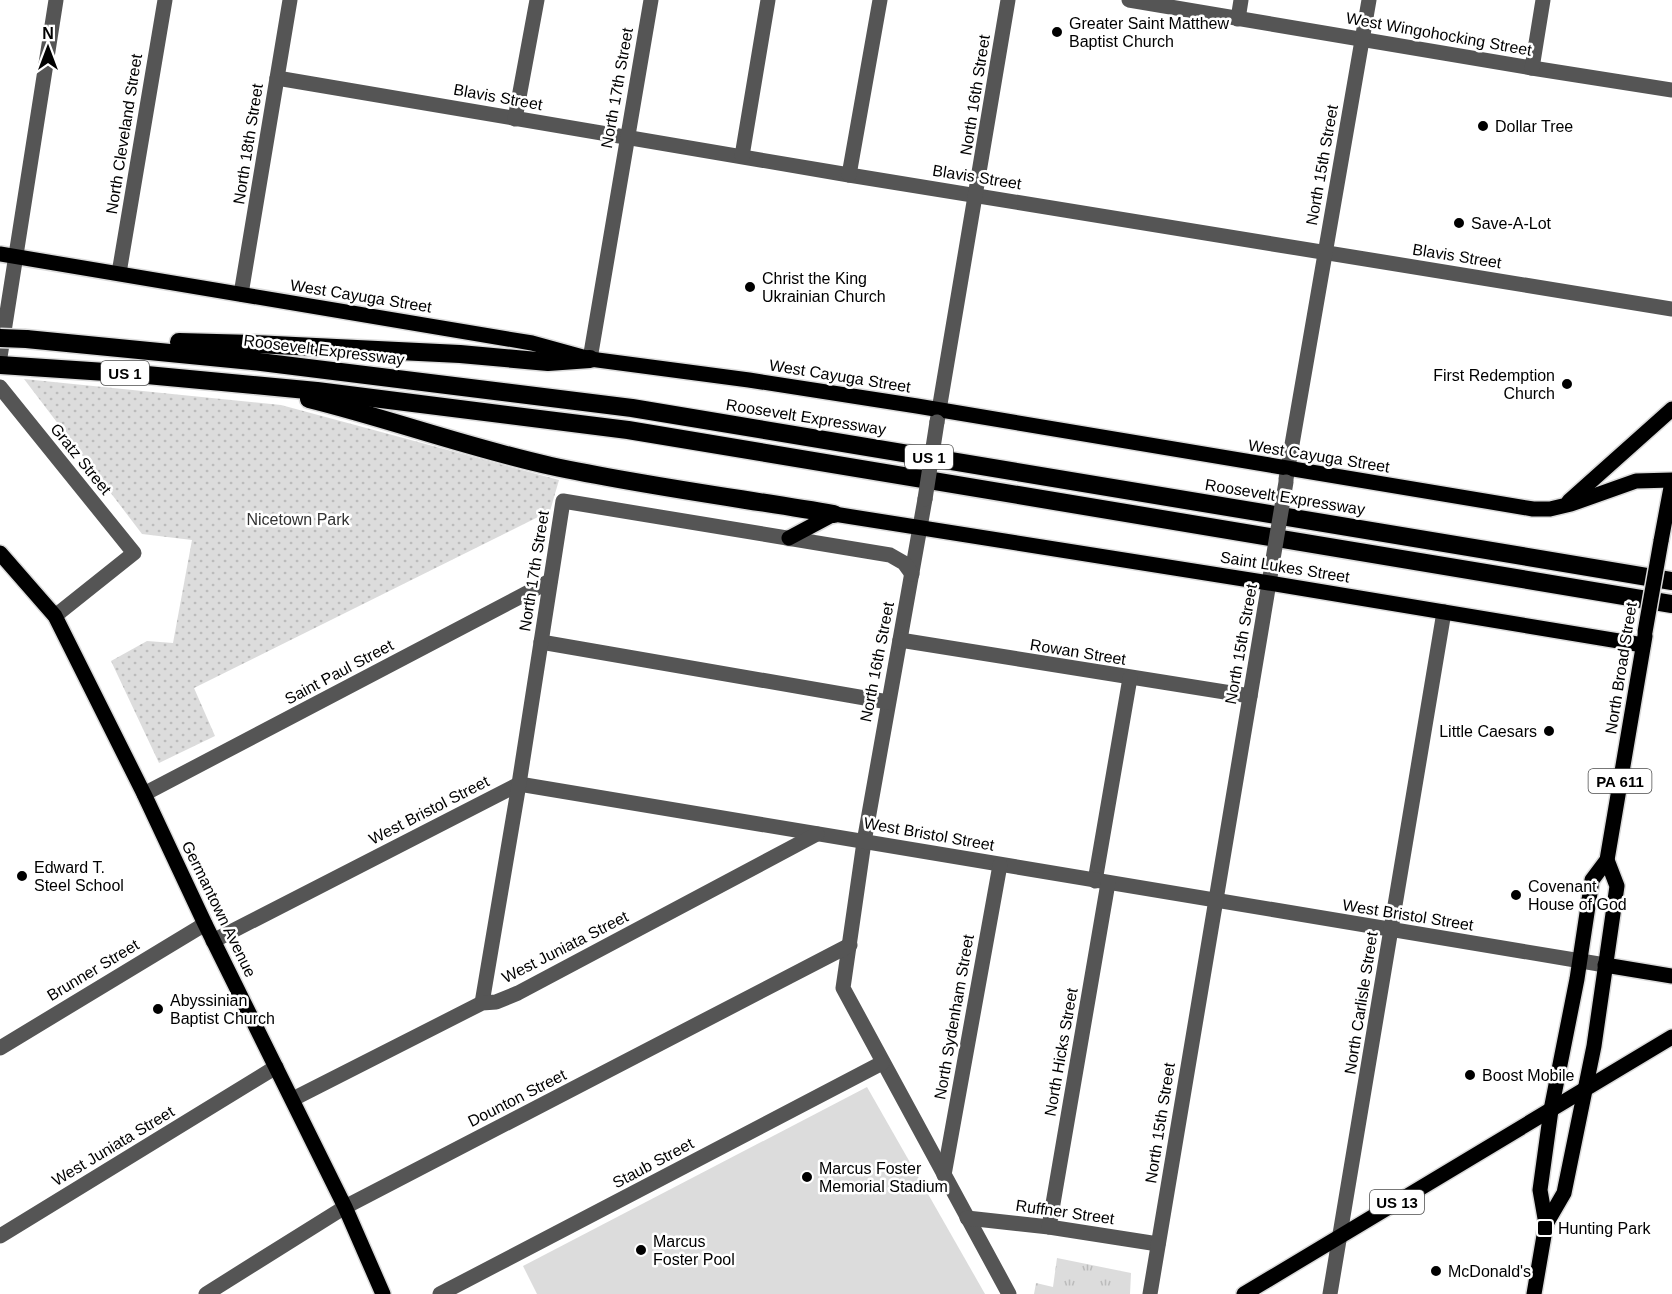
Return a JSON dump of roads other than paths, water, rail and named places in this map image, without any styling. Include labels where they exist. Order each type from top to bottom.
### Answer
[{"type":"highway","name":"Roosevelt Expressway","points":[[0,338],[253,352],[632,408],[1672,581]]},
{"type":"highway","points":[[253,352],[460,354],[548,362],[590,359]]},
{"type":"highway","name":"US 1","points":[[0,364],[249,384],[535,417],[652,434],[1672,604]]},
{"type":"highway","points":[[249,384],[550,466],[834,514]]},
{"type":"main road","name":"West Cayuga Street","points":[[7,255],[532,343],[590,359],[749,380],[938,416],[1287,476],[1533,509],[1550,509],[1571,504],[1636,481],[1654,479],[1672,481]]},
{"type":"main road","points":[[1550,509],[1568,501],[1582,490],[1672,409]]},
{"type":"main road","name":"North Broad Street","points":[[1534,1294],[1546,1224],[1540,1190],[1551,1110],[1580,961],[1592,880],[1607,860],[1672,481]]},
{"type":"main road","name":"Saint Lukes Street","points":[[834,514],[1269,582],[1444,612],[1644,639]]},
{"type":"main road","points":[[789,538],[834,514]]},
{"type":"main road","name":"Germantown Avenue","points":[[0,553],[55,616],[144,794],[213,941],[293,1099],[383,1294]]},
{"type":"main road","name":"North Broad Street","points":[[1546,1224],[1564,1193],[1586,1089],[1617,886],[1607,860]]},
{"type":"main road","name":"West Bristol Street","points":[[1605,965],[1672,976]]},
{"type":"main road","name":"US 13","points":[[1244,1294],[1672,1037]]},
{"type":"street","points":[[0,357],[8,316],[7,255],[56,0]]},
{"type":"street","name":"North Cleveland Street","points":[[119,273],[165,0]]},
{"type":"street","name":"North 18th Street","points":[[241,294],[290,0]]},
{"type":"street","points":[[515,119],[537,0]]},
{"type":"street","name":"North 17th Street","points":[[590,359],[651,0]]},
{"type":"street","points":[[742,156],[768,0]]},
{"type":"street","points":[[849,175],[880,0]]},
{"type":"street","name":"North 16th Street","points":[[1008,0],[921,528],[864,842],[843,988],[1009,1294]]},
{"type":"street","name":"West Wingohocking Street","points":[[1133,0],[1672,90]]},
{"type":"street","points":[[1238,19],[1241,0]]},
{"type":"street","name":"North 15th Street","points":[[1150,1294],[1369,0]]},
{"type":"street","points":[[1532,68],[1543,0]]},
{"type":"street","name":"Blavis Street","points":[[277,78],[849,175],[1672,309]]},
{"type":"street","name":"Gratz Street","points":[[0,387],[134,553],[55,616]]},
{"type":"street","name":"North 17th Street","points":[[482,1003],[563,501],[890,555],[904,562],[912,574]]},
{"type":"street","name":"Saint Paul Street","points":[[144,794],[550,581]]},
{"type":"street","name":"North Carlisle Street","points":[[1330,1294],[1444,612]]},
{"type":"street","name":"Rowan Street","points":[[900,640],[1250,696]]},
{"type":"street","points":[[541,642],[888,702]]},
{"type":"street","name":"North Hicks Street","points":[[1049,1227],[1102,882],[1130,678]]},
{"type":"street","name":"West Bristol Street","points":[[213,941],[519,784],[1605,965]]},
{"type":"street","name":"West Juniata Street","points":[[293,1099],[482,1003],[496,1002],[518,993],[817,834]]},
{"type":"street","name":"North Sydenham Street","points":[[944,1175],[1000,865]]},
{"type":"street","name":"Brunner Street","points":[[0,1048],[205,924]]},
{"type":"street","name":"Dounton Street","points":[[206,1294],[345,1208],[850,945]]},
{"type":"street","name":"Staub Street","points":[[440,1294],[882,1063]]},
{"type":"street","name":"West Juniata Street","points":[[0,1236],[276,1067]]},
{"type":"street","name":"Ruffner Street","points":[[967,1218],[1049,1227],[1158,1244]]},
{"type":"place","name":"Greater Saint Matthew Baptist Church","points":[[1057,32]]},
{"type":"place","name":"Dollar Tree","points":[[1483,126]]},
{"type":"place","name":"Save-A-Lot","points":[[1459,223]]},
{"type":"place","name":"Christ the King Ukrainian Church","points":[[750,287]]},
{"type":"place","name":"First Redemption Church","points":[[1567,384]]},
{"type":"place","name":"Little Caesars","points":[[1549,731]]},
{"type":"place","name":"Edward T. Steel School","points":[[22,876]]},
{"type":"place","name":"Covenant House of God","points":[[1516,895]]},
{"type":"place","name":"Abyssinian Baptist Church","points":[[158,1009]]},
{"type":"place","name":"Boost Mobile","points":[[1470,1075]]},
{"type":"place","name":"Marcus Foster Memorial Stadium","points":[[807,1177]]},
{"type":"place","name":"Hunting Park","points":[[1545,1228]]},
{"type":"place","name":"Marcus Foster Pool","points":[[641,1250]]},
{"type":"place","name":"McDonald's","points":[[1436,1271]]},
{"type":"park label","name":"Nicetown Park","points":[[298,519]]}]
